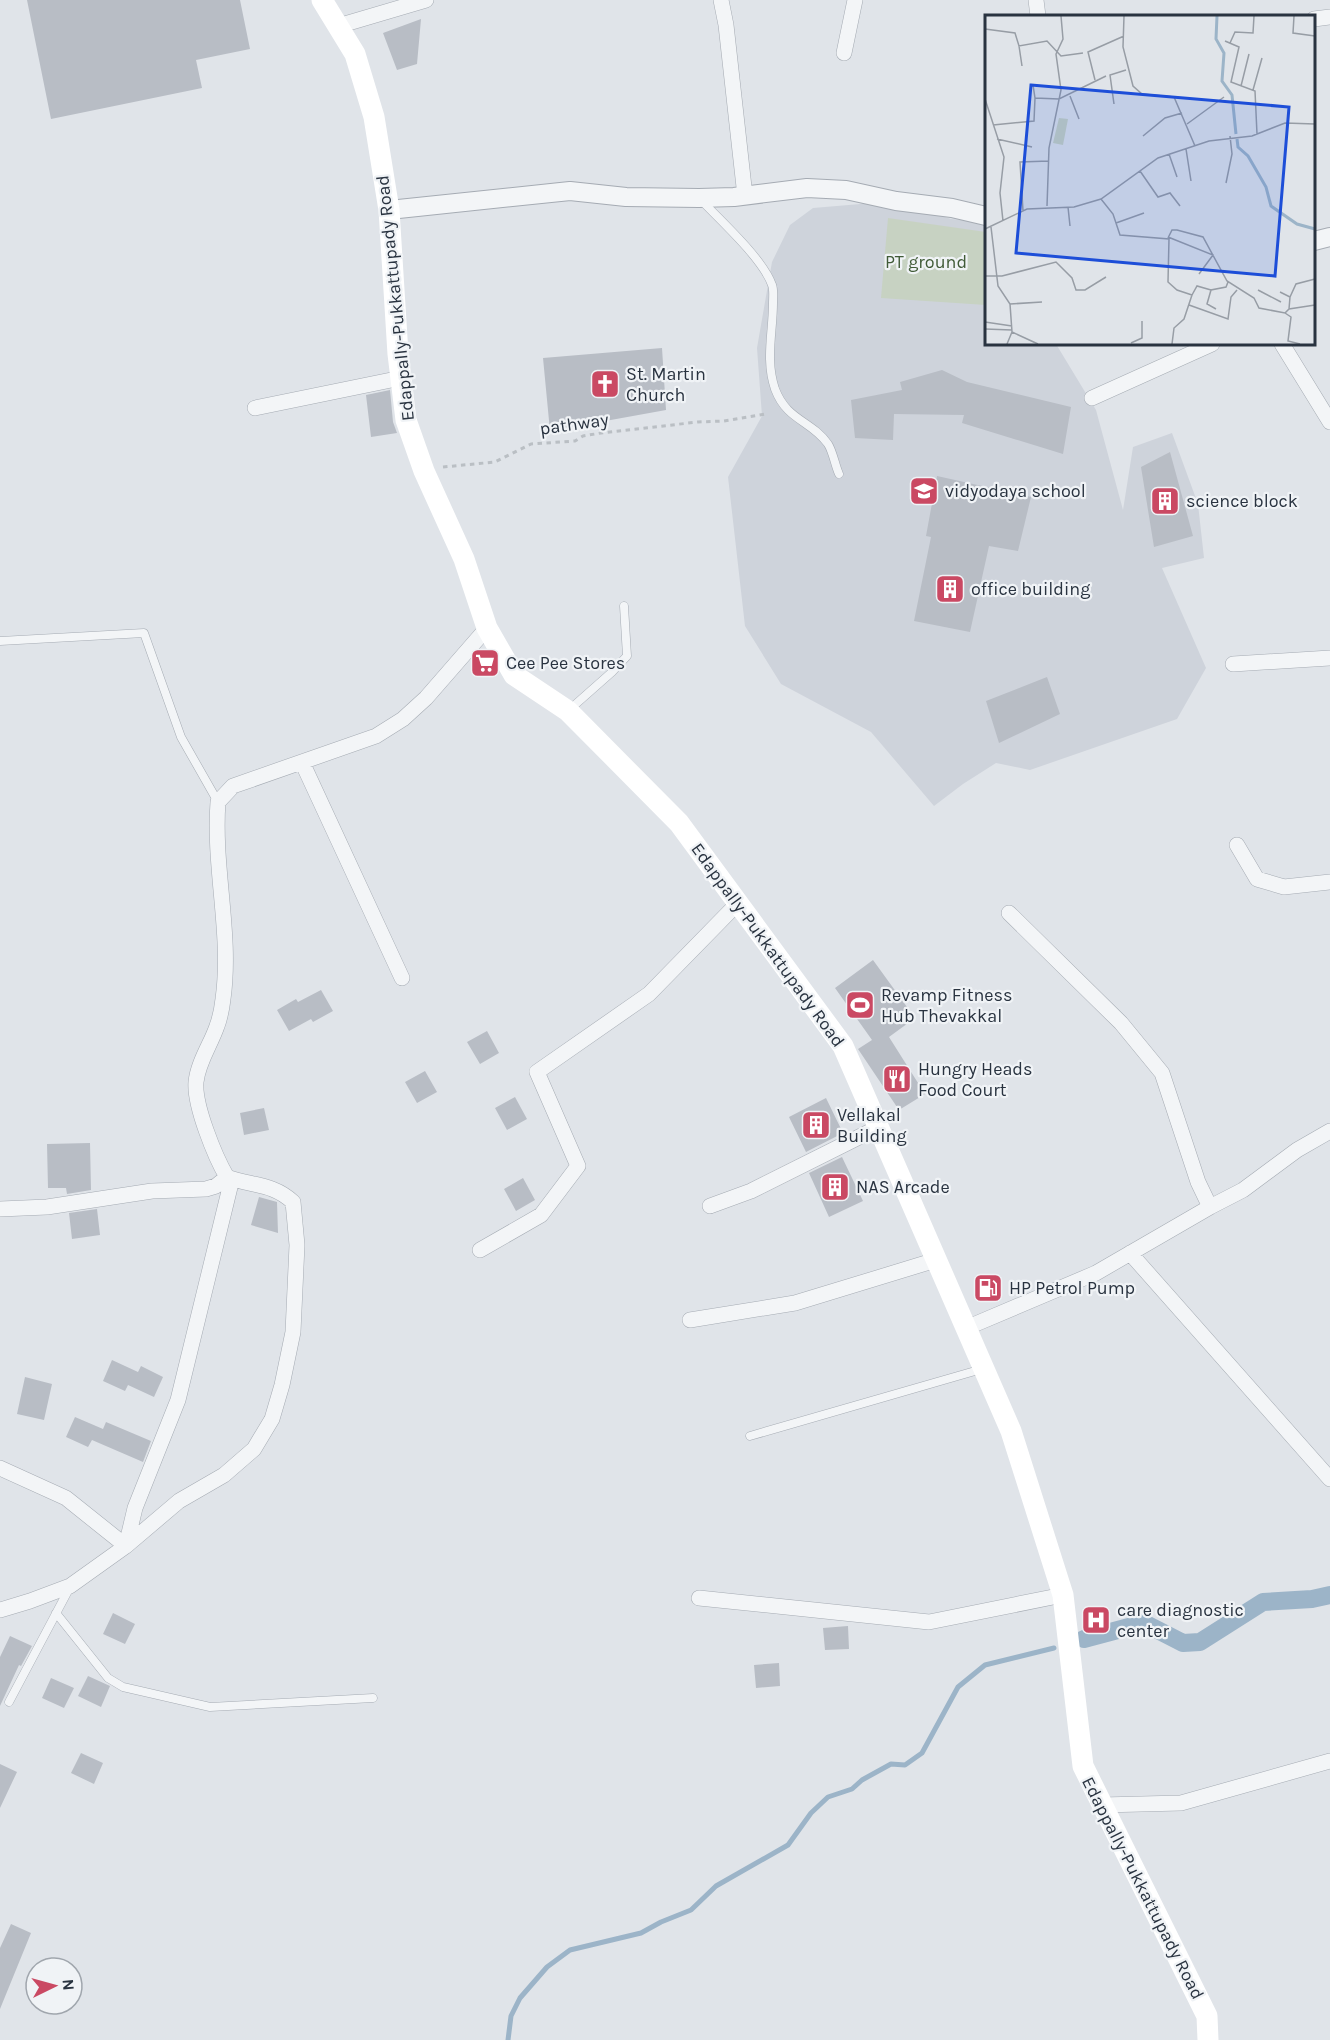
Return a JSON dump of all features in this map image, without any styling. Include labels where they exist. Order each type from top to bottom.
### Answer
[{"type":"main road","name":"Edappally-Pukkattupady Road","points":[[322,0],[355,54],[374,117],[389,210],[405,420],[424,471],[464,559],[487,628],[514,675],[568,711],[679,823],[843,1046],[1011,1431],[1063,1595],[1083,1766],[1207,2016],[1208,2040]]},
{"type":"street","points":[[338,26],[426,0]]},
{"type":"street","points":[[721,0],[726,25],[745,196]]},
{"type":"street","points":[[844,53],[855,0]]},
{"type":"street","points":[[1036,0],[1038,15]]},
{"type":"street","points":[[1315,19],[1330,17]]},
{"type":"street","points":[[389,210],[570,191],[626,196],[699,198],[745,196],[807,188],[846,190],[985,216]]},
{"type":"street","points":[[1315,241],[1330,237]]},
{"type":"street","points":[[1092,399],[1210,345]]},
{"type":"street","points":[[1283,345],[1330,422]]},
{"type":"street","points":[[255,408],[401,378]]},
{"type":"street","points":[[0,1610],[70,1586],[126,1546],[179,1501],[224,1474],[254,1449],[272,1419],[279,1396],[293,1332],[297,1280],[293,1202],[283,1192],[230,1178],[218,1161],[208,1136],[201,1114],[196,1083],[204,1054],[217,1025],[223,998],[224,940],[218,862],[218,802],[233,786],[376,736],[403,719],[426,698],[487,628]]},
{"type":"street","points":[[1233,664],[1330,658]]},
{"type":"street","points":[[302,762],[402,978]]},
{"type":"street","points":[[1237,845],[1257,879],[1284,887],[1330,882]]},
{"type":"street","points":[[480,1251],[541,1215],[578,1166],[537,1072],[649,994],[738,903]]},
{"type":"street","points":[[1009,913],[1121,1023],[1162,1073],[1195,1172],[1210,1207]]},
{"type":"street","points":[[710,1206],[751,1191],[879,1127]]},
{"type":"street","points":[[966,1328],[1096,1272],[1244,1190],[1297,1150],[1330,1131]]},
{"type":"street","points":[[0,1209],[47,1208],[152,1191],[206,1189],[230,1178]]},
{"type":"street","points":[[126,1546],[135,1508],[178,1400],[230,1178]]},
{"type":"street","points":[[1130,1253],[1330,1479]]},
{"type":"street","points":[[690,1320],[795,1303],[936,1260]]},
{"type":"street","points":[[0,1468],[66,1498],[126,1546]]},
{"type":"street","points":[[699,1598],[929,1622],[1063,1595]]},
{"type":"street","points":[[1102,1805],[1181,1803],[1330,1761]]},
{"type":"lane","points":[[699,198],[742,242],[759,263],[773,286],[769,357],[775,388],[786,411],[811,427],[828,444],[839,474]]},
{"type":"lane","points":[[568,711],[627,656],[624,606]]},
{"type":"lane","points":[[0,641],[144,633],[181,737],[218,802]]},
{"type":"lane","points":[[750,1436],[984,1369]]},
{"type":"lane","points":[[9,1702],[70,1586]]},
{"type":"lane","points":[[57,1612],[108,1678],[123,1687],[210,1707],[373,1698]]},
{"type":"path","name":"pathway","points":[[424,471],[475,462],[495,462],[531,444],[575,441],[583,436],[601,433],[724,421],[766,414]]},
{"type":"shaded area","name":"vidyodaya school","points":[[896,201],[951,219],[985,222],[985,345],[1057,345],[1096,410],[1123,510],[1133,447],[1172,433],[1198,504],[1204,558],[1162,568],[1206,668],[1177,719],[1030,770],[996,763],[934,806],[871,732],[781,684],[745,626],[728,477],[762,416],[757,348],[772,262],[790,225],[813,208]]},
{"type":"green space","name":"PT ground","points":[[888,218],[985,232],[985,305],[881,298]]},
{"type":"building","points":[[27,0],[240,0],[250,49],[196,60],[202,88],[51,119]]},
{"type":"building","points":[[421,19],[417,64],[397,70],[383,33]]},
{"type":"building","name":"St. Martin Church","points":[[662,348],[666,410],[550,431],[543,358]]},
{"type":"building","points":[[942,370],[967,382],[1071,407],[1063,454],[962,423],[964,415],[894,414],[893,440],[855,438],[851,400],[902,390],[900,382]]},
{"type":"building","points":[[390,390],[393,422],[397,433],[371,437],[366,395]]},
{"type":"building","name":"science block","points":[[1170,452],[1193,536],[1154,547],[1141,467]]},
{"type":"building","points":[[937,476],[1031,497],[1018,551],[989,546],[970,632],[914,621],[931,537],[926,536]]},
{"type":"building","points":[[1047,677],[1060,714],[999,743],[986,701]]},
{"type":"building","points":[[873,960],[915,1018],[889,1037],[925,1094],[899,1110],[858,1049],[872,1040],[835,988]]},
{"type":"building","points":[[321,990],[333,1011],[313,1022],[311,1019],[289,1031],[277,1010],[296,999],[298,1002]]},
{"type":"building","points":[[487,1031],[499,1053],[480,1064],[467,1042]]},
{"type":"building","points":[[425,1071],[437,1092],[417,1103],[405,1082]]},
{"type":"building","points":[[515,1097],[527,1119],[507,1130],[495,1108]]},
{"type":"building","name":"Vellakal Building","points":[[826,1098],[843,1133],[806,1152],[789,1117]]},
{"type":"building","points":[[264,1108],[269,1130],[244,1135],[240,1113]]},
{"type":"building","points":[[90,1143],[91,1190],[67,1194],[66,1188],[48,1188],[47,1144]]},
{"type":"building","name":"NAS Arcade","points":[[842,1157],[863,1201],[829,1217],[809,1173]]},
{"type":"building","points":[[523,1178],[535,1200],[516,1211],[504,1189]]},
{"type":"building","points":[[259,1197],[277,1202],[278,1233],[251,1225]]},
{"type":"building","points":[[97,1209],[100,1235],[72,1239],[69,1213]]},
{"type":"building","points":[[112,1360],[138,1372],[141,1366],[163,1377],[154,1397],[128,1385],[125,1391],[103,1381]]},
{"type":"building","points":[[25,1377],[52,1384],[44,1420],[17,1414]]},
{"type":"building","points":[[75,1417],[103,1429],[106,1422],[151,1441],[143,1462],[92,1440],[88,1447],[66,1437]]},
{"type":"building","points":[[113,1613],[135,1624],[125,1644],[103,1634]]},
{"type":"building","points":[[848,1626],[849,1649],[825,1650],[823,1628]]},
{"type":"building","points":[[10,1636],[32,1646],[21,1666],[19,1665],[0,1706],[0,1657]]},
{"type":"building","points":[[779,1663],[780,1686],[756,1688],[754,1665]]},
{"type":"building","points":[[88,1676],[110,1686],[101,1707],[78,1696]]},
{"type":"building","points":[[51,1678],[74,1688],[64,1708],[42,1698]]},
{"type":"building","points":[[81,1753],[103,1763],[94,1784],[71,1773]]},
{"type":"building","points":[[0,1764],[17,1772],[0,1808]]},
{"type":"building","points":[[11,1924],[31,1933],[0,2009],[0,1948]]},
{"type":"waterway","points":[[1084,1639],[1144,1623],[1183,1643],[1200,1642],[1263,1602],[1312,1599],[1330,1595]]},
{"type":"waterway","points":[[508,2040],[511,2016],[520,1998],[547,1967],[570,1950],[641,1933],[691,1910],[716,1886],[788,1845],[811,1813],[828,1797],[852,1789],[862,1780],[891,1764],[905,1765],[922,1753],[958,1687],[985,1665],[1054,1648]]},
{"type":"place","name":"St. Martin Church","points":[[605,384]]},
{"type":"place","name":"vidyodaya school","points":[[924,491]]},
{"type":"place","name":"science block","points":[[1165,501]]},
{"type":"place","name":"office building","points":[[950,589]]},
{"type":"place","name":"Cee Pee Stores","points":[[485,663]]},
{"type":"place","name":"Revamp Fitness Hub Thevakkal","points":[[860,1005]]},
{"type":"place","name":"Hungry Heads Food Court","points":[[897,1079]]},
{"type":"place","name":"Vellakal Building","points":[[816,1125]]},
{"type":"place","name":"NAS Arcade","points":[[835,1187]]},
{"type":"place","name":"HP Petrol Pump","points":[[988,1288]]},
{"type":"place","name":"care diagnostic center","points":[[1096,1620]]}]
